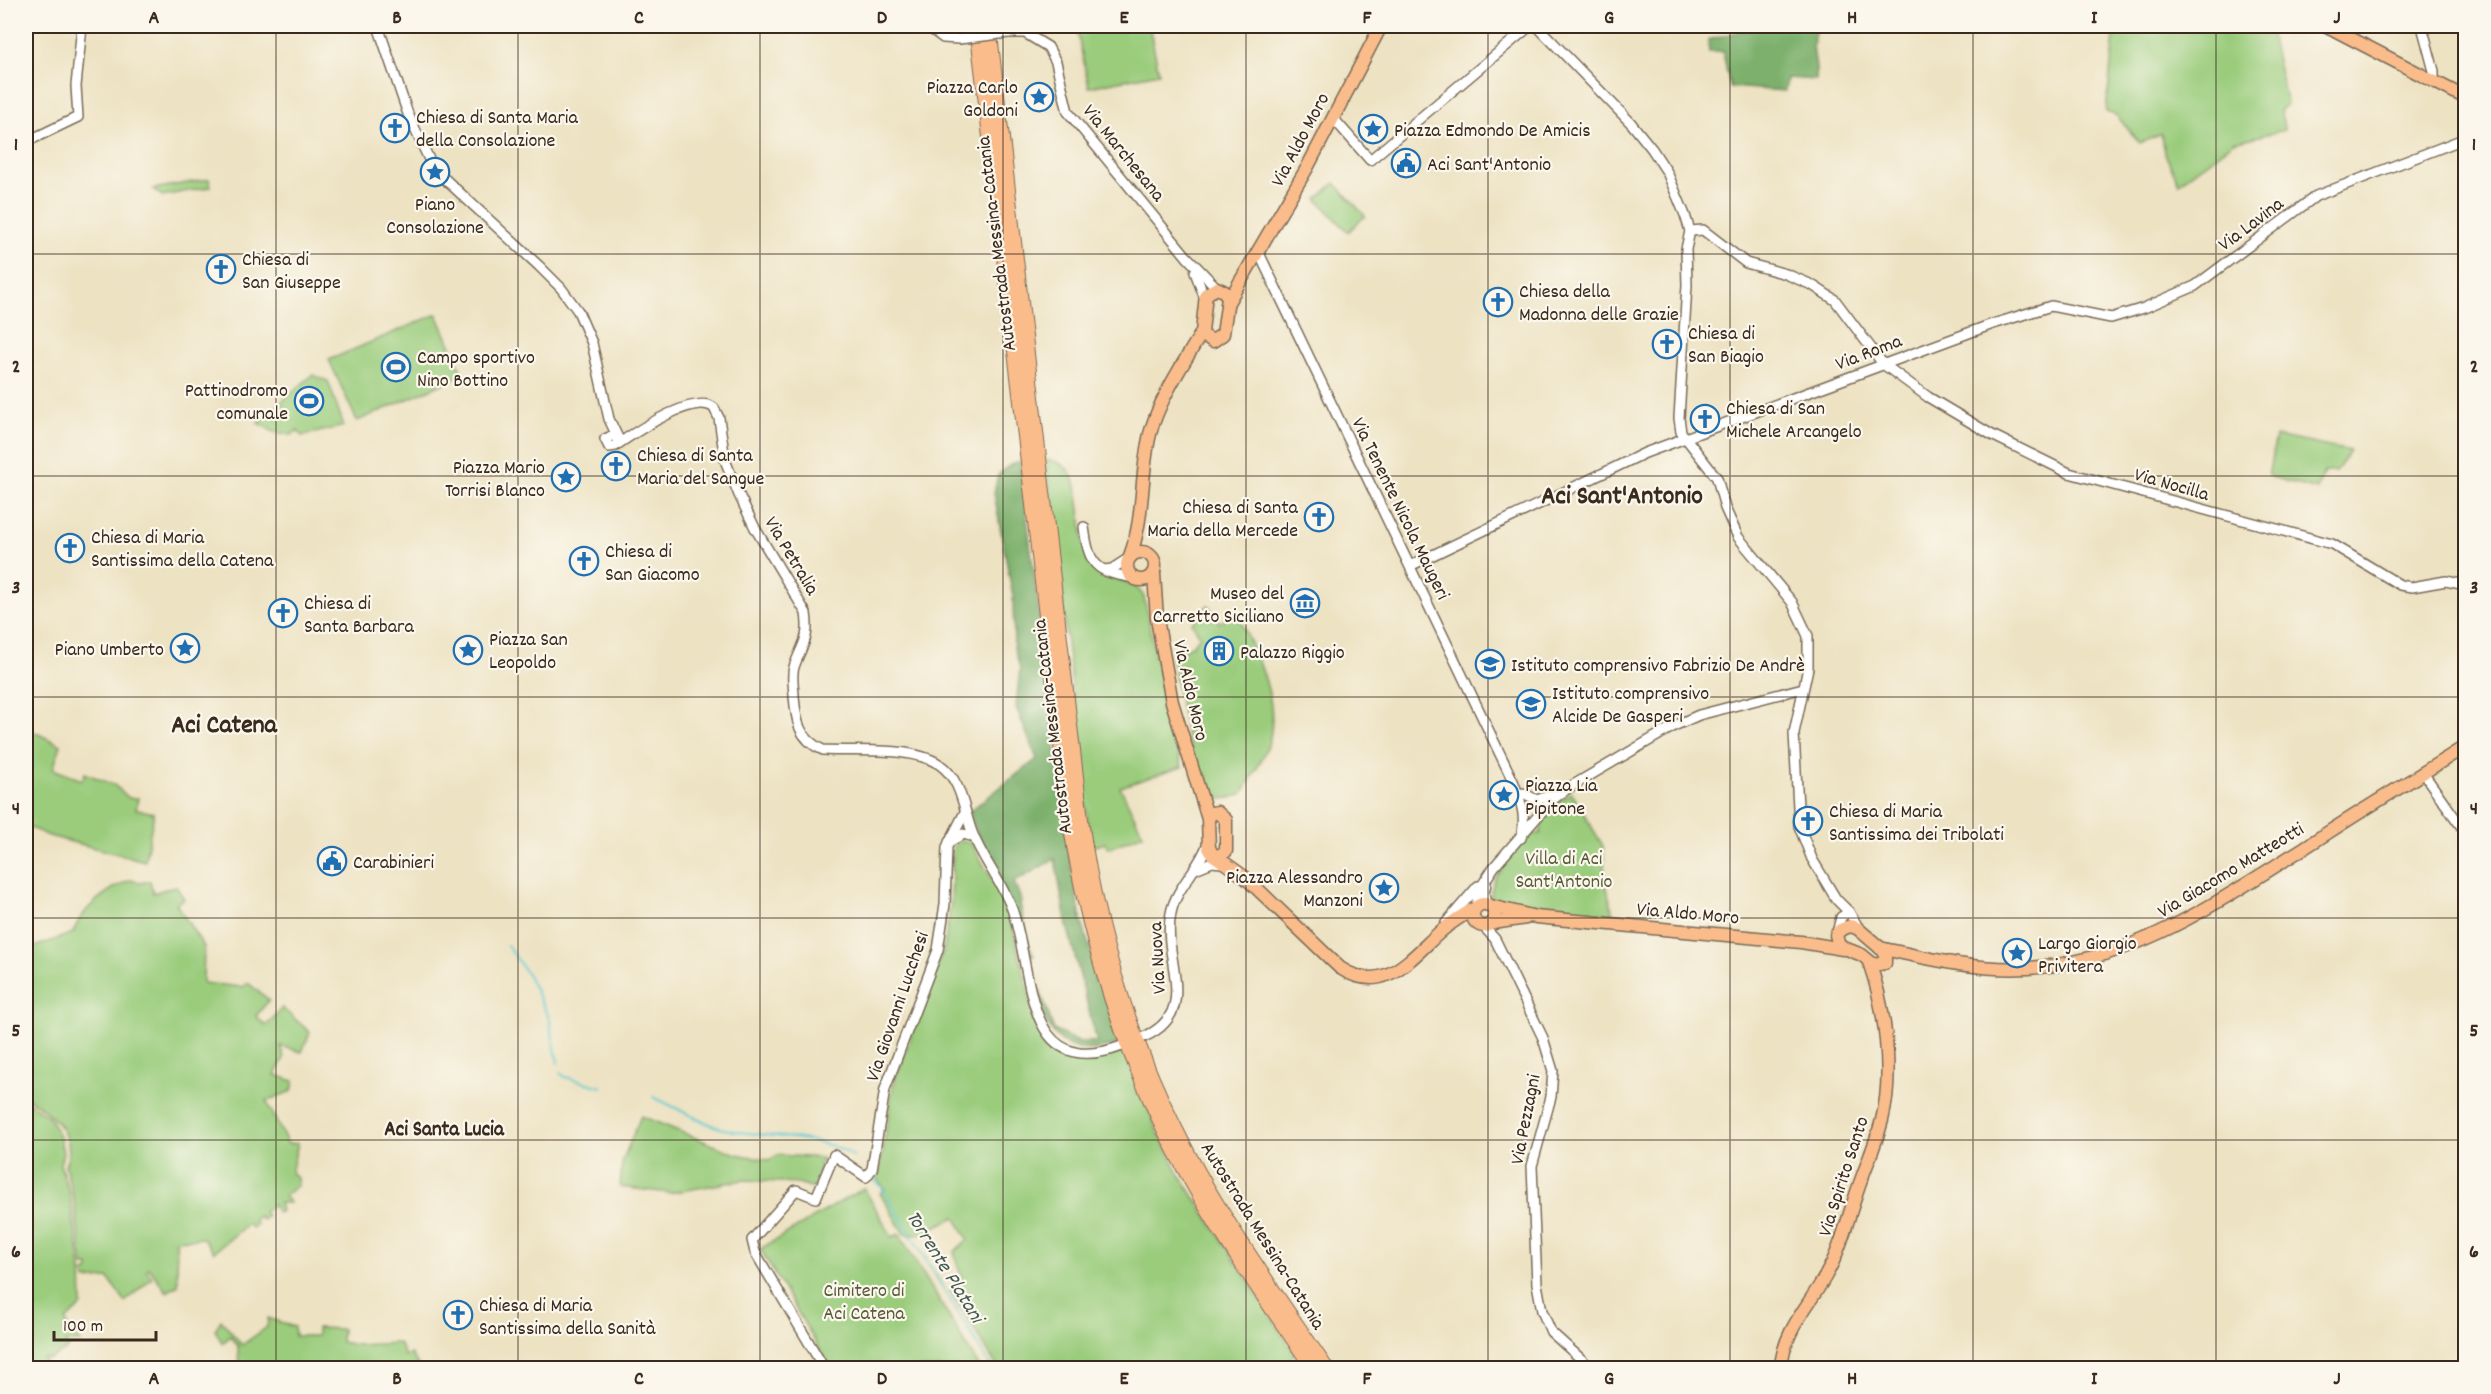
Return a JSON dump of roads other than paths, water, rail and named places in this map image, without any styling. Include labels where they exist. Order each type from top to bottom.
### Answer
[{"type":"highway","name":"Autostrada Messina-Catania","points":[[977,26],[1067,799],[1086,912],[1123,1034],[1163,1129],[1212,1217],[1313,1368]]},
{"type":"highway","name":"Autostrada Messina-Catania","points":[[988,26],[1081,820],[1097,910],[1133,1030],[1184,1144],[1227,1220],[1326,1368]]},
{"type":"main road","name":"Via Aldo Moro","points":[[1246,268],[1282,212],[1381,26]]},
{"type":"main road","points":[[2327,26],[2466,98]]},
{"type":"main road","points":[[1157,619],[1148,596],[1127,569],[1141,519],[1150,435],[1157,412],[1202,332],[1205,299],[1209,291],[1232,284],[1246,268]]},
{"type":"main road","points":[[1227,304],[1246,268]]},
{"type":"main road","points":[[1181,371],[1198,351],[1224,334],[1227,295],[1219,289]]},
{"type":"main road","points":[[1202,332],[1204,336],[1213,341]]},
{"type":"main road","points":[[1141,519],[1149,554],[1155,563],[1157,619]]},
{"type":"main road","points":[[1130,557],[1140,551],[1149,554]]},
{"type":"main road","points":[[1135,579],[1146,580],[1154,574]]},
{"type":"main road","name":"Via Aldo Moro","points":[[1157,619],[1179,729],[1192,770],[1213,816],[1226,820],[1227,846]]},
{"type":"main road","name":"Via Giacomo Matteotti","points":[[1922,959],[1981,968],[2029,968],[2085,960],[2148,940],[2196,916],[2466,746]]},
{"type":"main road","points":[[1213,816],[1209,841],[1210,851],[1216,860],[1246,878],[1340,968],[1355,977],[1373,979],[1392,973],[1441,930],[1481,906],[1536,917]]},
{"type":"main road","points":[[1216,860],[1227,846]]},
{"type":"main road","points":[[1227,846],[1246,878]]},
{"type":"main road","points":[[1481,906],[1473,917],[1491,927]]},
{"type":"main road","points":[[1481,906],[1495,914],[1491,927]]},
{"type":"main road","name":"Via Aldo Moro","points":[[1536,917],[1801,942]]},
{"type":"main road","points":[[1422,948],[1458,927],[1491,927],[1536,917]]},
{"type":"main road","points":[[1801,942],[1819,940],[1851,926],[1887,955],[1879,964]]},
{"type":"main road","points":[[1836,934],[1837,942],[1843,949]]},
{"type":"main road","points":[[1801,942],[1858,952],[1879,964],[1922,959]]},
{"type":"main road","points":[[1881,948],[1922,959]]},
{"type":"main road","name":"Via Spirito Santo","points":[[1780,1368],[1784,1347],[1790,1333],[1826,1277],[1839,1248],[1883,1118],[1889,1062],[1876,982],[1879,964]]},
{"type":"street","points":[[26,142],[78,117],[76,86],[82,26]]},
{"type":"street","name":"Via Petralia","points":[[378,26],[408,114],[433,168],[539,266],[572,302],[592,343],[613,438],[641,429],[698,402],[714,408],[719,418],[725,460],[739,495],[755,528],[803,606],[808,627],[806,644],[793,674],[796,722],[806,739],[823,750],[904,752],[928,758],[953,778],[965,812]]},
{"type":"street","name":"Via Marchesana","points":[[927,26],[943,38],[959,39],[1025,33],[1048,47],[1056,62],[1068,112],[1187,257]]},
{"type":"street","points":[[1333,118],[1370,160],[1530,26]]},
{"type":"street","points":[[1537,26],[1631,123],[1667,172],[1692,232],[1686,249],[1687,281],[1680,428],[1691,436],[1717,478],[1725,508],[1741,543],[1792,602],[1808,636],[1810,653],[1794,733],[1799,826],[1806,848],[1845,915],[1861,932]]},
{"type":"street","points":[[2422,26],[2434,71],[2434,81]]},
{"type":"street","name":"Via Lavina","points":[[2055,306],[2111,318],[2144,308],[2195,286],[2316,196],[2466,138]]},
{"type":"street","name":"Via Nocilla","points":[[1692,232],[1707,233],[1746,263],[1786,274],[1812,285],[1835,300],[1883,364],[1928,397],[1976,427],[2069,473],[2332,544],[2400,585],[2412,587],[2446,581],[2466,585]]},
{"type":"street","name":"Via Tenente Nicola Maugeri","points":[[1258,251],[1513,782]]},
{"type":"street","points":[[1187,257],[1219,289]]},
{"type":"street","points":[[1187,257],[1200,280],[1205,299]]},
{"type":"street","name":"Via Roma","points":[[1410,566],[1645,453],[1883,364],[2055,306]]},
{"type":"street","points":[[1084,527],[1090,558],[1102,570],[1135,579]]},
{"type":"street","points":[[1102,570],[1112,569],[1130,557]]},
{"type":"street","points":[[1523,794],[1537,800],[1570,787],[1674,726],[1699,715],[1803,688]]},
{"type":"street","points":[[2423,773],[2466,833]]},
{"type":"street","points":[[1513,782],[1538,817]]},
{"type":"street","points":[[1513,782],[1523,808],[1524,826],[1521,838]]},
{"type":"street","points":[[1441,930],[1538,817],[1570,787]]},
{"type":"street","points":[[1523,808],[1531,816],[1538,817]]},
{"type":"street","points":[[965,812],[974,837],[1011,907],[1037,1014],[1046,1034],[1057,1045],[1074,1054],[1101,1054],[1122,1046]]},
{"type":"street","name":"Via Giovanni Lucchesi","points":[[824,1368],[752,1247],[754,1236],[796,1190],[816,1198],[834,1155],[866,1177],[875,1161],[885,1089],[938,950],[945,904],[945,860],[949,842],[965,812]]},
{"type":"street","points":[[949,842],[963,834],[974,837]]},
{"type":"street","name":"Via Nuova","points":[[1144,1037],[1167,1023],[1176,1004],[1170,932],[1171,913],[1209,841]]},
{"type":"street","points":[[1195,869],[1216,860]]},
{"type":"street","points":[[1481,906],[1486,884],[1494,867]]},
{"type":"street","points":[[1481,906],[1479,890],[1486,878]]},
{"type":"street","points":[[1836,934],[1845,915]]},
{"type":"street","name":"Via Pezzagni","points":[[1491,927],[1543,1038],[1553,1071],[1551,1097],[1532,1166],[1537,1284],[1542,1311],[1551,1332],[1591,1368]]},
{"type":"waterway","name":"Torrente Platani","points":[[26,764],[33,767]]},
{"type":"waterway","name":"Torrente Platani","points":[[507,945],[528,975],[549,1018],[558,1063]]},
{"type":"waterway","name":"Torrente Platani","points":[[560,1073],[565,1077],[602,1087]]},
{"type":"waterway","name":"Torrente Platani","points":[[653,1097],[716,1127],[808,1140],[840,1149],[855,1157]]},
{"type":"waterway","name":"Torrente Platani","points":[[874,1180],[881,1186],[992,1368]]},
{"type":"place","name":"Piazza Carlo Goldoni","points":[[1039,97]]},
{"type":"place","name":"Chiesa di Santa Maria della Consolazione","points":[[395,128]]},
{"type":"place","name":"Piazza Edmondo De Amicis","points":[[1373,129]]},
{"type":"place","name":"Aci Sant'Antonio","points":[[1406,163]]},
{"type":"place","name":"Piano Consolazione","points":[[435,172]]},
{"type":"place","name":"Chiesa di San Giuseppe","points":[[221,269]]},
{"type":"place","name":"Chiesa della Madonna delle Grazie","points":[[1498,302]]},
{"type":"place","name":"Chiesa di San Biagio","points":[[1667,344]]},
{"type":"place","name":"Campo sportivo Nino Bottino","points":[[396,367]]},
{"type":"place","name":"Pattinodromo comunale","points":[[309,401]]},
{"type":"place","name":"Chiesa di San Michele Arcangelo","points":[[1705,419]]},
{"type":"place","name":"Chiesa di Santa Maria del Sangue","points":[[616,466]]},
{"type":"place","name":"Piazza Mario Torrisi Blanco","points":[[566,477]]},
{"type":"place","name":"Chiesa di Santa Maria della Mercede","points":[[1319,517]]},
{"type":"place","name":"Chiesa di Maria Santissima della Catena","points":[[70,548]]},
{"type":"place","name":"Chiesa di San Giacomo","points":[[584,561]]},
{"type":"place","name":"Museo del Carretto Siciliano","points":[[1305,603]]},
{"type":"place","name":"Chiesa di Santa Barbara","points":[[283,613]]},
{"type":"place","name":"Piano Umberto","points":[[185,648]]},
{"type":"place","name":"Piazza San Leopoldo","points":[[468,650]]},
{"type":"place","name":"Palazzo Riggio","points":[[1219,651]]},
{"type":"place","name":"Istituto comprensivo Fabrizio De Andrè","points":[[1490,664]]},
{"type":"place","name":"Istituto comprensivo Alcide De Gasperi","points":[[1531,704]]},
{"type":"place","name":"Piazza Lia Pipitone","points":[[1504,795]]},
{"type":"place","name":"Chiesa di Maria Santissima dei Tribolati","points":[[1808,821]]},
{"type":"place","name":"Carabinieri","points":[[332,861]]},
{"type":"place","name":"Piazza Alessandro Manzoni","points":[[1384,888]]},
{"type":"place","name":"Largo Giorgio Privitera","points":[[2017,953]]},
{"type":"place","name":"Chiesa di Maria Santissima della Sanità","points":[[458,1315]]},
{"type":"district","name":"Aci Sant'Antonio","points":[[1622,494]]},
{"type":"district","name":"Aci Catena","points":[[224,723]]},
{"type":"district","name":"Aci Santa Lucia","points":[[444,1128]]},
{"type":"park label","name":"Villa di Aci Sant'Antonio","points":[[1564,868]]},
{"type":"park label","name":"Cimitero di Aci Catena","points":[[864,1300]]}]
